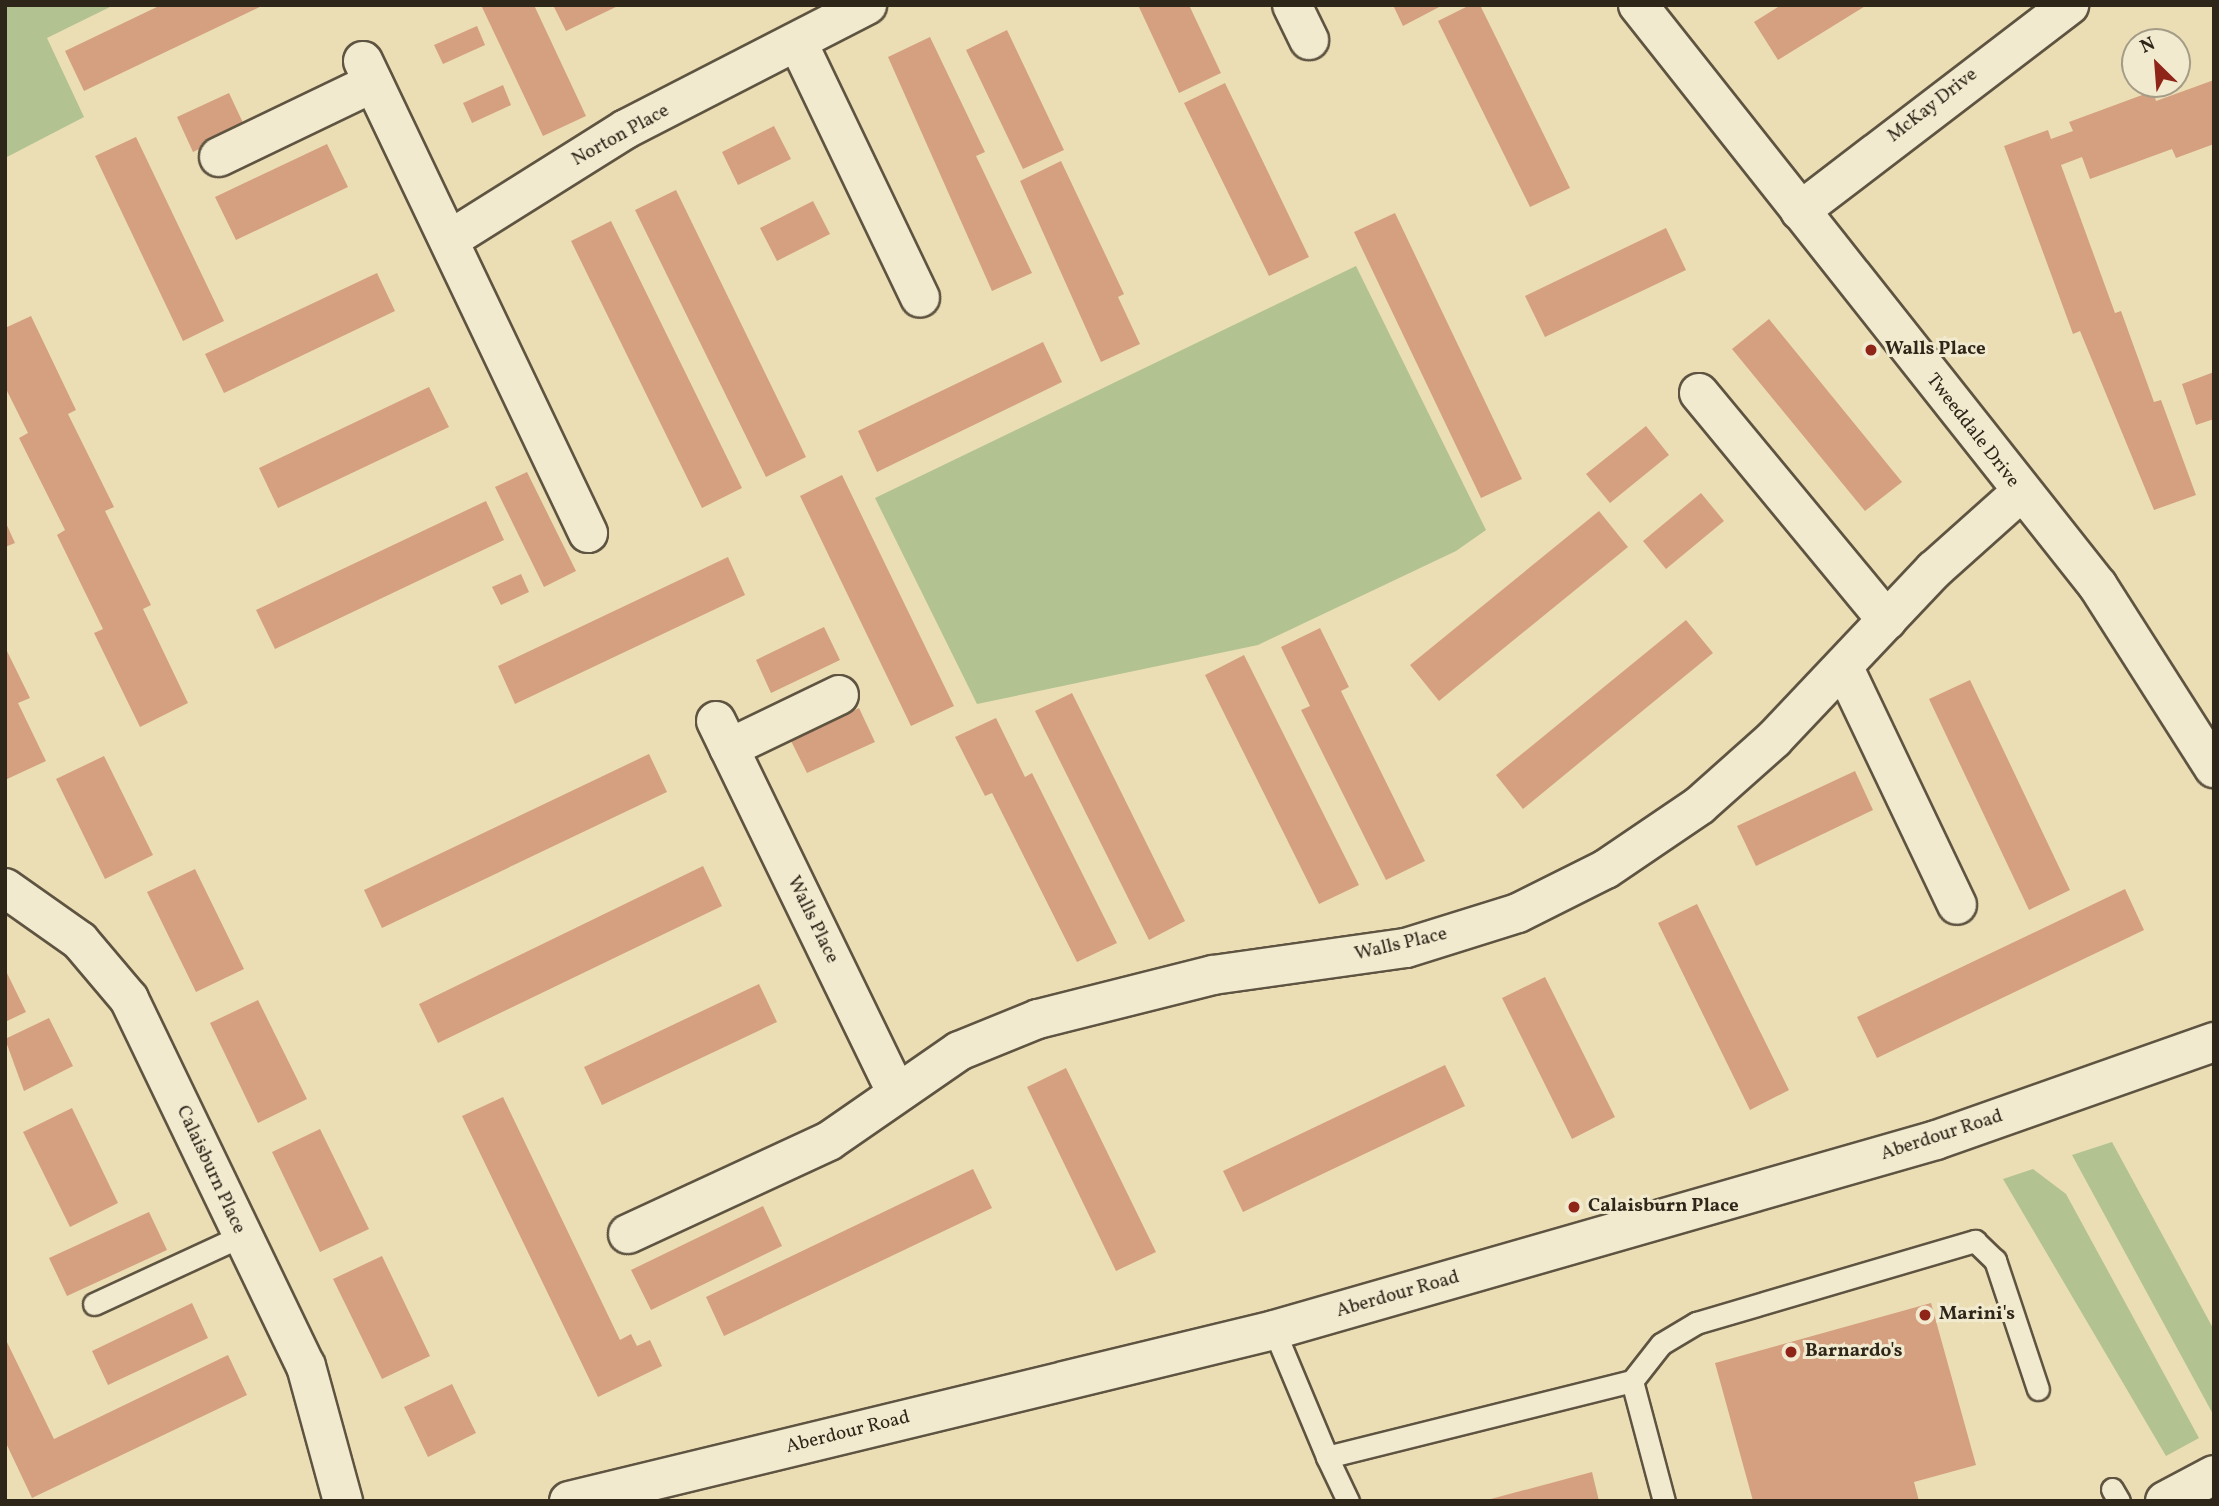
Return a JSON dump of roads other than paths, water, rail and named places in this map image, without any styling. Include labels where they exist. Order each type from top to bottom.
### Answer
[{"type":"street","name":"Norton Place","points":[[449,240],[626,129],[799,45],[867,5]]},
{"type":"street","points":[[1292,5],[1309,40]]},
{"type":"street","name":"Tweeddale Drive","points":[[1638,5],[2020,493],[2098,586],[2214,768]]},
{"type":"street","name":"McKay Drive","points":[[1800,211],[2069,5]]},
{"type":"street","points":[[799,45],[920,298]]},
{"type":"street","points":[[219,157],[368,72],[588,533]]},
{"type":"street","points":[[1699,393],[1887,620]]},
{"type":"street","name":"Walls Place","points":[[628,1234],[829,1141],[896,1092],[960,1051],[1128,994],[1406,948],[1518,913],[1606,869],[1700,805],[1845,670],[1887,620],[2020,493]]},
{"type":"street","points":[[1845,670],[1958,905]]},
{"type":"street","name":"Walls Place","points":[[839,695],[722,735],[896,1092]]},
{"type":"street","name":"Calaisburn Place","points":[[5,888],[80,941],[129,999],[306,1366],[344,1501]]},
{"type":"street","name":"Aberdour Road","points":[[569,1501],[1274,1330],[1936,1140],[2214,1042]]},
{"type":"street","points":[[2165,1501],[2214,1475]]},
{"type":"lane","points":[[94,1304],[241,1236]]},
{"type":"lane","points":[[1327,1457],[1632,1381],[1661,1344],[1696,1323],[1975,1241],[1995,1260],[2038,1388]]},
{"type":"lane","points":[[1274,1330],[1348,1501]]},
{"type":"lane","points":[[1632,1381],[1664,1501]]},
{"type":"place","name":"Walls Place","points":[[1871,350]]},
{"type":"place","name":"Calaisburn Place","points":[[1574,1207]]},
{"type":"place","name":"Marini's","points":[[1925,1315]]},
{"type":"place","name":"Barnardo's","points":[[1791,1352]]}]
